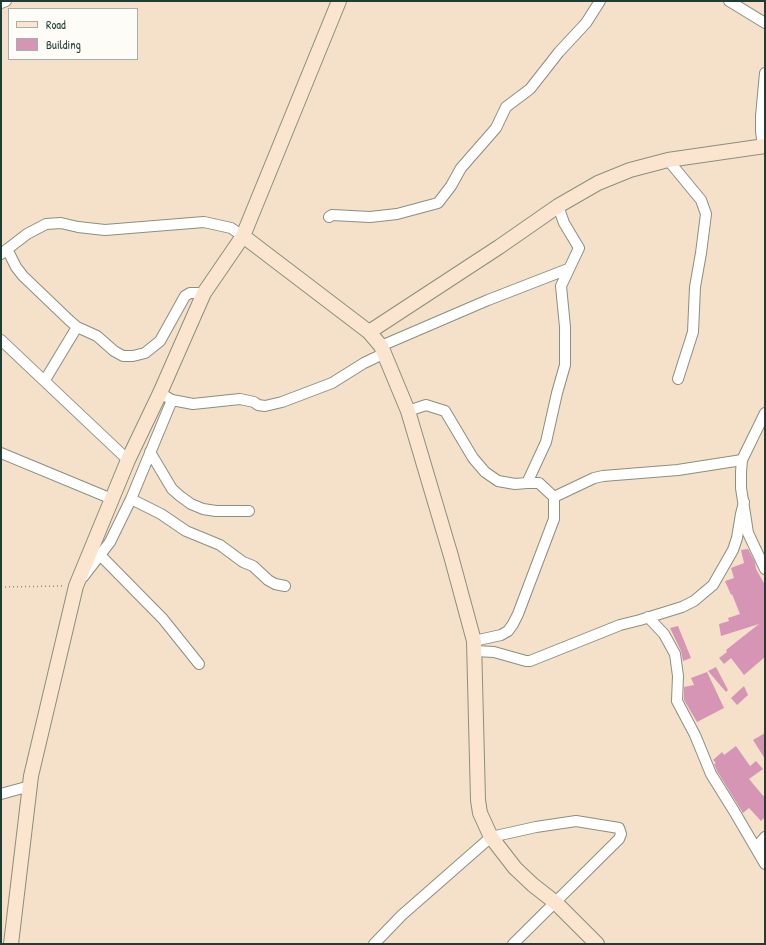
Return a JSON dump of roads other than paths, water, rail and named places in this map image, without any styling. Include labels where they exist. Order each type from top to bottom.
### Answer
[{"type":"street","points":[[1,3],[6,1]]},
{"type":"street","points":[[11,944],[30,786],[76,586],[128,460],[160,393],[204,293],[242,236],[339,1]]},
{"type":"street","points":[[329,217],[332,215],[370,217],[397,214],[438,203],[451,186],[461,168],[496,128],[506,107],[530,89],[559,52],[586,23],[600,1]]},
{"type":"street","points":[[728,1],[765,23]]},
{"type":"street","points":[[369,332],[499,247],[558,206],[586,189],[616,175],[668,160],[764,146],[761,131],[761,116],[765,73]]},
{"type":"street","points":[[668,160],[701,200],[706,214],[695,287],[693,332],[678,379]]},
{"type":"street","points":[[527,483],[546,442],[556,393],[565,366],[565,327],[561,286],[579,248],[564,223],[558,206]]},
{"type":"street","points":[[204,293],[190,293],[185,296],[160,341],[146,353],[133,356],[123,356],[114,351],[97,336],[77,327],[23,276],[4,251],[27,234],[46,224],[61,223],[78,227],[105,230],[204,222],[231,228],[369,332],[383,350],[408,411],[449,548],[475,646],[478,800],[480,812],[491,837],[522,875],[556,904],[597,944]]},
{"type":"street","points":[[160,393],[172,400],[193,404],[240,399],[265,406],[282,402],[332,383],[383,350],[488,300],[568,269]]},
{"type":"street","points":[[44,380],[77,327]]},
{"type":"street","points":[[1,340],[128,460]]},
{"type":"street","points":[[76,586],[101,556],[110,542],[131,499],[172,400]]},
{"type":"street","points":[[408,411],[426,405],[445,411],[473,458],[485,472],[498,482],[515,484],[539,483],[554,497],[554,519],[521,607],[513,624],[508,631],[475,646]]},
{"type":"street","points":[[765,413],[742,460],[742,488],[748,533],[765,569]]},
{"type":"street","points":[[150,452],[172,489],[191,504],[203,510],[249,511]]},
{"type":"street","points":[[1,453],[112,499]]},
{"type":"street","points":[[554,497],[594,478],[603,476],[678,470],[742,460]]},
{"type":"street","points":[[131,499],[161,514],[186,531],[220,545],[243,562],[253,566],[268,580],[275,584],[285,586]]},
{"type":"street","points":[[475,646],[530,661],[620,625],[694,601],[713,586],[733,550],[737,538],[744,502]]},
{"type":"street","points":[[101,556],[163,619],[199,664]]},
{"type":"street","points":[[648,617],[664,634],[675,654],[678,676],[677,701],[695,735],[711,774],[763,860]]},
{"type":"street","points":[[1,794],[30,786]]},
{"type":"street","points":[[374,944],[402,915],[491,837],[550,825],[576,822],[616,827],[620,830],[621,834],[619,839],[556,904],[513,944]]},
{"type":"street","points":[[763,860],[759,844],[765,837]]}]
